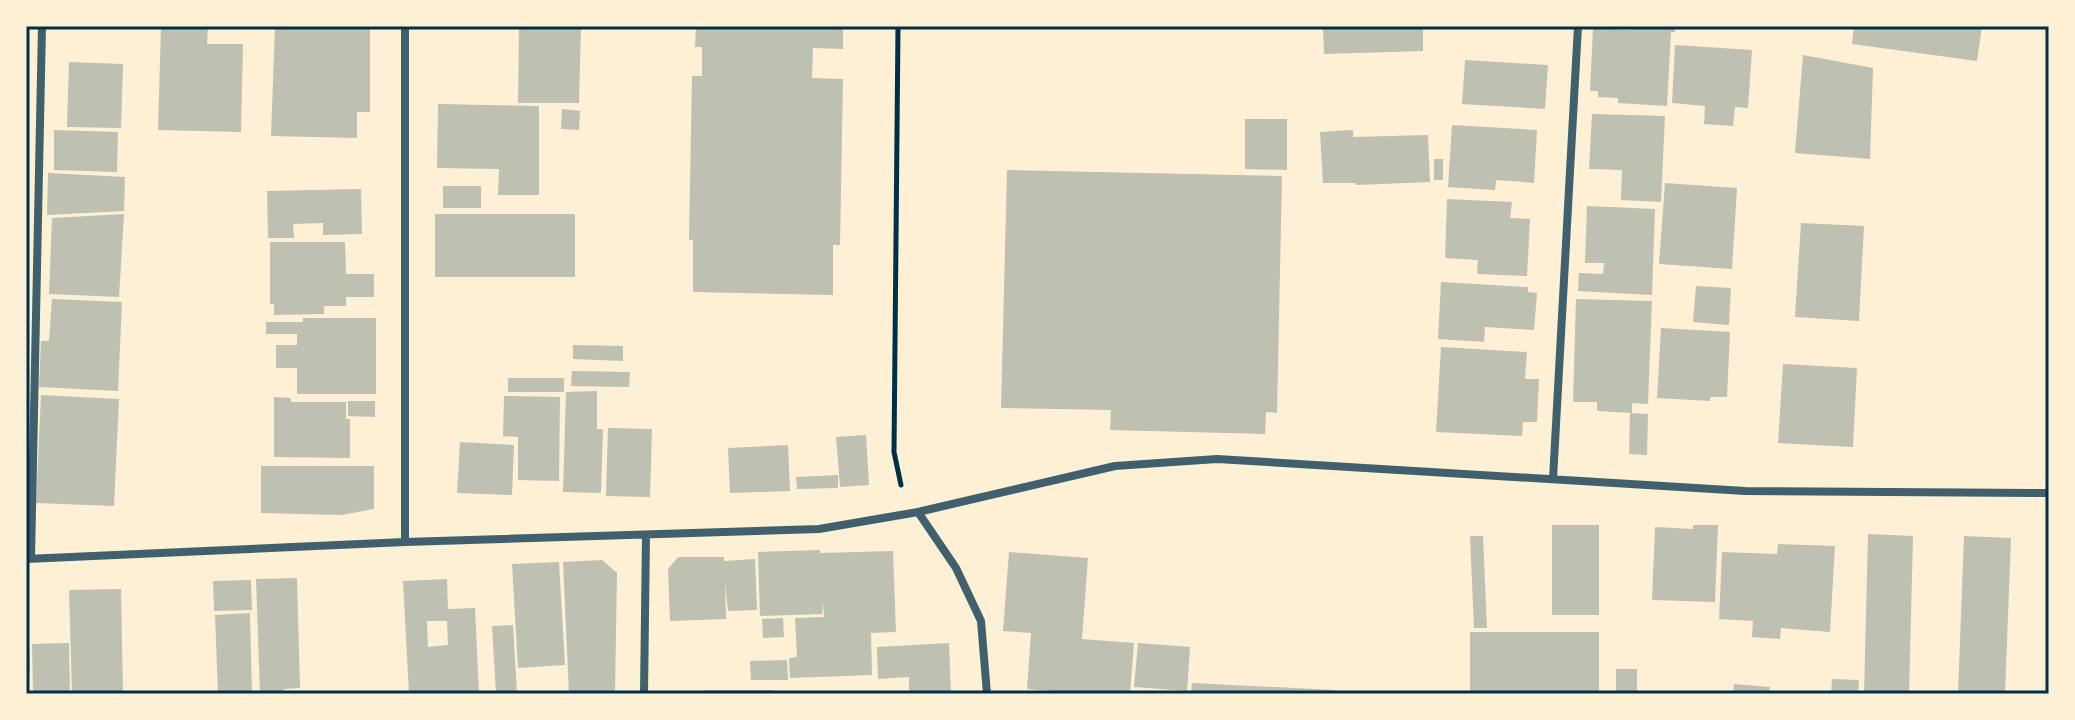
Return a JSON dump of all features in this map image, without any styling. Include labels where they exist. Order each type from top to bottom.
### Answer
[{"type":"street","points":[[42,26],[28,558],[819,529],[918,512],[1115,466],[1217,459],[1745,491],[2049,493]]},
{"type":"street","points":[[405,26],[405,542]]},
{"type":"street","points":[[1553,479],[1578,26]]},
{"type":"street","points":[[918,512],[956,568],[981,621],[987,694]]},
{"type":"street","points":[[644,694],[646,535]]},
{"type":"path","points":[[898,26],[894,452],[903,497],[918,512]]},
{"type":"building","points":[[161,26],[208,26],[207,44],[243,44],[241,132],[158,130]]},
{"type":"building","points":[[275,26],[370,26],[370,112],[357,112],[357,138],[271,136]]},
{"type":"building","points":[[519,26],[581,26],[579,103],[518,103]]},
{"type":"building","points":[[696,26],[843,26],[843,49],[813,48],[812,78],[843,79],[840,245],[833,245],[833,295],[693,292],[693,240],[689,240],[692,76],[702,76],[702,47],[695,47]]},
{"type":"building","points":[[1323,26],[1423,27],[1423,51],[1324,54]]},
{"type":"building","points":[[1631,26],[1675,26],[1675,32],[1671,32],[1667,106],[1618,103],[1618,98],[1598,97],[1598,91],[1590,91],[1593,28],[1630,30]]},
{"type":"building","points":[[1854,26],[1982,26],[1977,61],[1852,44]]},
{"type":"building","points":[[1675,45],[1752,50],[1748,108],[1735,107],[1733,126],[1704,124],[1705,106],[1672,103]]},
{"type":"building","points":[[1803,55],[1873,68],[1870,159],[1795,153]]},
{"type":"building","points":[[1465,60],[1548,65],[1545,109],[1462,104]]},
{"type":"building","points":[[69,62],[123,64],[121,128],[67,127]]},
{"type":"building","points":[[438,104],[539,106],[539,195],[498,195],[499,169],[437,168]]},
{"type":"building","points":[[562,109],[580,111],[579,130],[561,129]]},
{"type":"building","points":[[1592,114],[1665,116],[1661,202],[1621,200],[1622,170],[1589,169]]},
{"type":"building","points":[[1245,119],[1287,119],[1287,170],[1245,169]]},
{"type":"building","points":[[1452,125],[1537,130],[1534,183],[1496,180],[1495,190],[1448,187]]},
{"type":"building","points":[[54,130],[118,132],[117,172],[54,170]]},
{"type":"building","points":[[1353,130],[1353,137],[1428,135],[1430,182],[1323,183],[1320,132]]},
{"type":"building","points":[[1434,159],[1443,159],[1443,180],[1434,180]]},
{"type":"building","points":[[1007,170],[1282,176],[1277,413],[1266,412],[1265,434],[1110,430],[1111,410],[1001,408]]},
{"type":"building","points":[[48,173],[125,177],[124,211],[47,215]]},
{"type":"building","points":[[1665,183],[1737,188],[1732,269],[1659,264]]},
{"type":"building","points":[[443,186],[481,186],[481,208],[443,208]]},
{"type":"building","points":[[361,189],[362,234],[323,235],[323,223],[293,224],[294,238],[268,238],[267,191]]},
{"type":"building","points":[[1447,199],[1512,202],[1510,218],[1530,219],[1527,276],[1477,274],[1478,260],[1445,258]]},
{"type":"building","points":[[1587,206],[1655,209],[1652,295],[1578,291],[1579,273],[1603,274],[1604,263],[1585,263]]},
{"type":"building","points":[[124,214],[119,297],[49,294],[52,218]]},
{"type":"building","points":[[435,214],[575,214],[575,277],[435,277]]},
{"type":"building","points":[[1801,223],[1864,226],[1859,321],[1795,317]]},
{"type":"building","points":[[270,242],[345,242],[346,274],[374,274],[374,297],[346,297],[346,306],[324,306],[324,314],[274,315],[274,304],[270,304]]},
{"type":"building","points":[[1441,282],[1528,287],[1528,292],[1537,293],[1534,330],[1485,327],[1484,342],[1438,339]]},
{"type":"building","points":[[1696,286],[1731,288],[1729,325],[1693,322]]},
{"type":"building","points":[[52,299],[122,302],[118,391],[39,387],[41,341],[49,341]]},
{"type":"building","points":[[1576,299],[1652,301],[1648,404],[1632,403],[1632,413],[1597,411],[1597,402],[1573,402]]},
{"type":"building","points":[[303,318],[376,318],[376,394],[297,394],[297,368],[276,368],[276,345],[297,345],[297,334],[266,334],[266,322],[303,322]]},
{"type":"building","points":[[1661,328],[1730,332],[1727,397],[1710,397],[1710,401],[1657,398]]},
{"type":"building","points":[[573,345],[623,346],[623,361],[573,359]]},
{"type":"building","points":[[1441,347],[1527,352],[1525,379],[1539,379],[1537,422],[1523,422],[1522,436],[1436,432]]},
{"type":"building","points":[[1783,364],[1857,368],[1853,447],[1778,443]]},
{"type":"building","points":[[572,371],[630,372],[629,387],[571,386]]},
{"type":"building","points":[[508,378],[564,378],[564,392],[508,392]]},
{"type":"building","points":[[597,391],[597,429],[603,429],[601,493],[563,492],[566,392]]},
{"type":"building","points":[[41,395],[119,399],[114,506],[36,503]]},
{"type":"building","points":[[504,396],[560,397],[559,481],[518,480],[518,437],[503,436]]},
{"type":"building","points":[[274,397],[291,398],[291,402],[346,402],[346,419],[350,419],[350,458],[274,457]]},
{"type":"building","points":[[348,401],[375,401],[375,417],[348,416]]},
{"type":"building","points":[[1630,413],[1648,414],[1647,455],[1629,454]]},
{"type":"building","points":[[608,428],[652,429],[650,497],[606,496]]},
{"type":"building","points":[[866,435],[869,485],[840,487],[836,437]]},
{"type":"building","points":[[460,442],[514,445],[512,495],[457,493]]},
{"type":"building","points":[[788,445],[790,491],[730,493],[728,448]]},
{"type":"building","points":[[261,466],[374,466],[374,509],[341,515],[261,513]]},
{"type":"building","points":[[838,475],[838,488],[797,489],[796,477]]},
{"type":"building","points":[[1552,525],[1599,525],[1599,615],[1552,615]]},
{"type":"building","points":[[1693,525],[1718,525],[1715,602],[1652,600],[1655,527],[1693,529]]},
{"type":"building","points":[[1868,534],[1913,536],[1909,694],[1864,694]]},
{"type":"building","points":[[1470,536],[1483,536],[1487,628],[1474,628]]},
{"type":"building","points":[[1964,536],[2011,538],[2005,694],[1958,694]]},
{"type":"building","points":[[1778,544],[1835,546],[1830,632],[1781,628],[1780,639],[1752,637],[1753,621],[1719,619],[1722,552],[1777,554]]},
{"type":"building","points":[[820,550],[820,553],[893,551],[896,632],[871,633],[872,675],[790,678],[789,658],[797,657],[795,618],[824,617],[823,602],[822,614],[760,616],[758,552]]},
{"type":"building","points":[[1009,552],[1088,558],[1082,639],[1134,643],[1130,694],[1027,689],[1031,633],[1003,631]]},
{"type":"building","points":[[678,557],[724,557],[724,561],[755,559],[757,610],[728,611],[725,583],[726,619],[670,621],[668,569]]},
{"type":"building","points":[[602,560],[617,573],[615,694],[569,694],[563,562]]},
{"type":"building","points":[[559,562],[565,665],[518,668],[512,564]]},
{"type":"building","points":[[297,578],[300,688],[284,689],[284,694],[260,694],[256,579]]},
{"type":"building","points":[[447,579],[448,609],[475,608],[479,694],[409,694],[403,581]],"holes":[[[427,621],[447,621],[448,645],[428,647]]]},
{"type":"building","points":[[251,580],[252,610],[214,611],[213,581]]},
{"type":"building","points":[[121,589],[123,694],[72,694],[69,590]]},
{"type":"building","points":[[250,613],[252,694],[218,694],[215,615]]},
{"type":"building","points":[[783,618],[784,637],[763,638],[762,619]]},
{"type":"building","points":[[26,625],[29,625],[30,673],[26,674]]},
{"type":"building","points":[[513,625],[517,694],[496,694],[492,626]]},
{"type":"building","points":[[1470,632],[1599,632],[1599,694],[1470,694]]},
{"type":"building","points":[[69,643],[70,694],[33,694],[32,644]]},
{"type":"building","points":[[949,643],[951,694],[909,694],[909,677],[878,679],[877,647]]},
{"type":"building","points":[[1138,643],[1190,647],[1187,691],[1134,687]]},
{"type":"building","points":[[787,660],[788,680],[751,680],[750,661]]},
{"type":"building","points":[[1616,669],[1637,669],[1637,694],[1616,694]]},
{"type":"building","points":[[1832,679],[1859,680],[1858,694],[1831,694]]},
{"type":"building","points":[[1192,683],[1334,690],[1334,694],[1191,694]]},
{"type":"building","points":[[1734,684],[1770,687],[1769,694],[1733,694]]},
{"type":"building","points":[[704,690],[773,690],[773,694],[704,694]]}]
